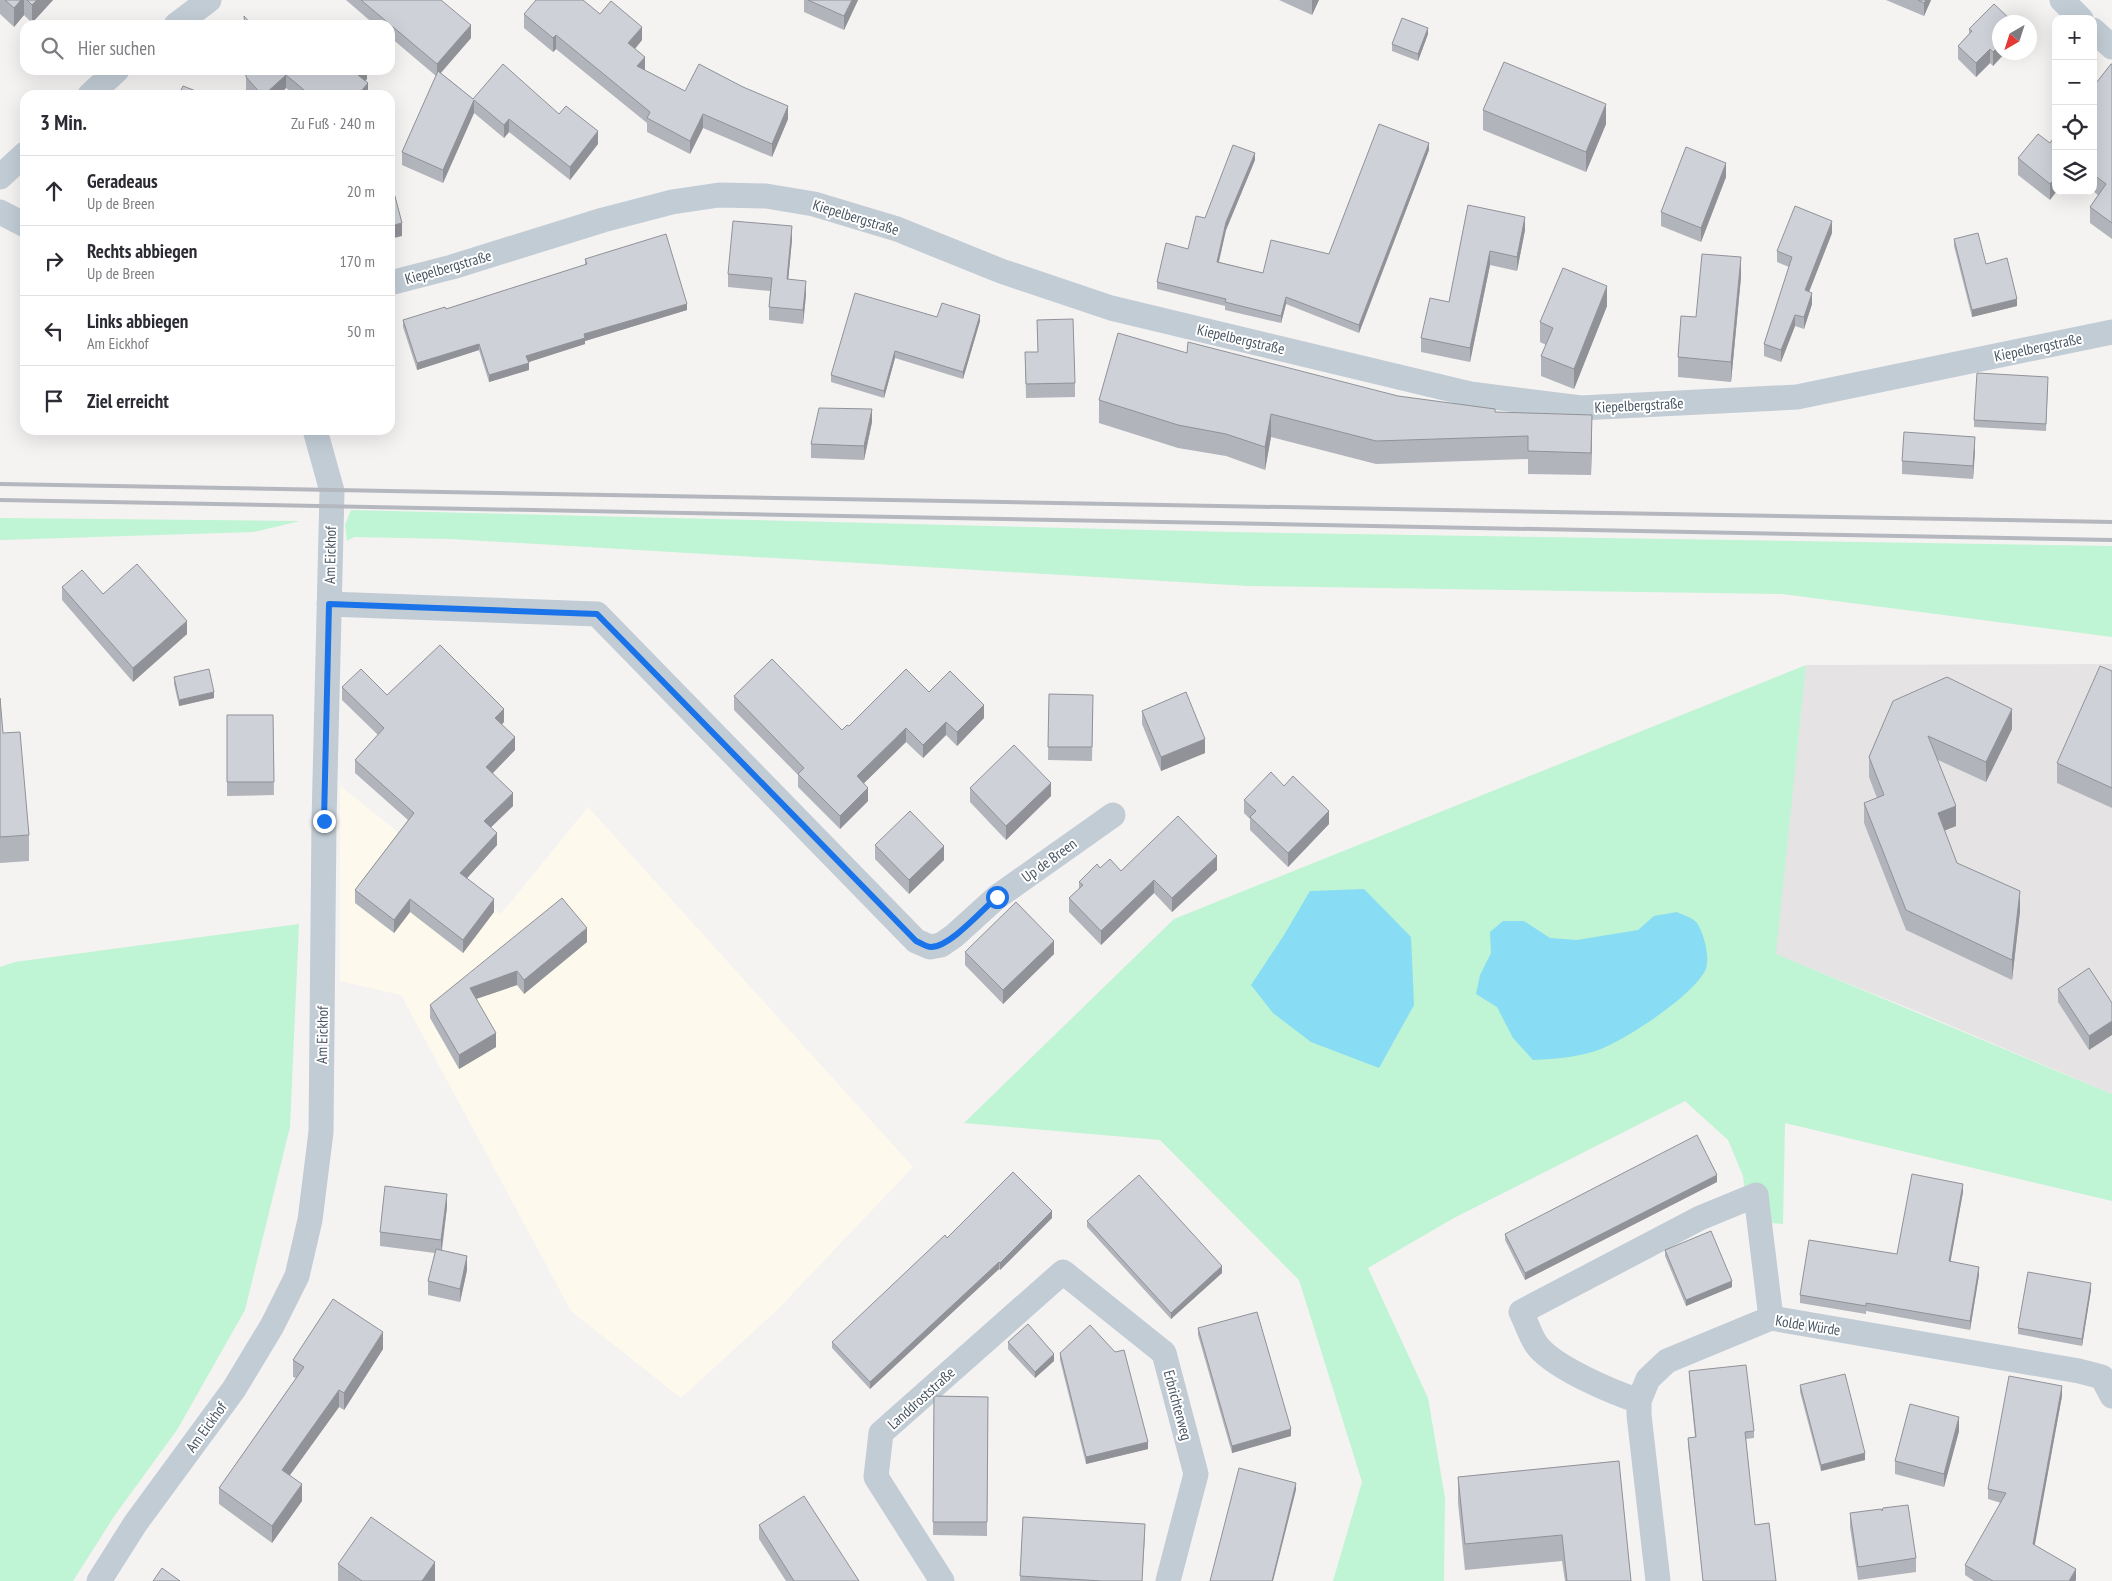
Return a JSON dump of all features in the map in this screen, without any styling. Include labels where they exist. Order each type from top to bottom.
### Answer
[{"type":"street","points":[[183,20],[209,0]]},
{"type":"street","points":[[2062,0],[2077,15]]},
{"type":"street","points":[[2097,33],[2112,46]]},
{"type":"street","points":[[95,90],[112,75]]},
{"type":"street","points":[[0,177],[20,159]]},
{"type":"street","name":"Kiepelbergstraße","points":[[395,282],[603,220],[672,202],[719,195],[766,196],[814,204],[897,229],[1001,271],[1111,308],[1470,394],[1580,408],[1797,397],[2112,332]]},
{"type":"street","points":[[0,212],[20,222]]},
{"type":"street","name":"Am Eickhof","points":[[99,1581],[135,1524],[234,1388],[272,1326],[297,1276],[310,1220],[320,1132],[324,821],[332,491],[316,435]]},
{"type":"street","name":"Up de Breen","points":[[329,604],[597,614],[916,941],[930,947],[941,945],[954,936],[997,897],[1114,815]]},
{"type":"street","points":[[1639,1400],[1619,1394],[1550,1359],[1536,1343],[1521,1312],[1700,1218],[1756,1195],[1771,1318]]},
{"type":"street","name":"Landdroststraße","points":[[942,1581],[876,1477],[881,1433],[1063,1272]]},
{"type":"street","name":"Erbrichterweg","points":[[1063,1272],[1164,1353],[1196,1474],[1168,1581]]},
{"type":"street","name":"Kolde Würde","points":[[1658,1581],[1639,1415],[1639,1400],[1648,1379],[1667,1361],[1771,1318],[2102,1376],[2112,1396]]},
{"type":"shaded area","points":[[2112,664],[2112,1094],[1921,1013],[1775,954],[1806,665]]},
{"type":"shaded area","points":[[340,786],[501,914],[588,807],[913,1167],[776,1311],[681,1398],[571,1311],[401,995],[340,981]]},
{"type":"green space","points":[[351,510],[1230,532],[2112,546],[2112,637],[1782,594],[1248,586],[451,539],[354,537],[347,541],[345,525]]},
{"type":"green space","points":[[0,518],[300,521],[254,532],[0,540]]},
{"type":"green space","points":[[1806,665],[1776,954],[2112,1094],[2112,1201],[1785,1123],[1783,1224],[1748,1221],[1743,1176],[1728,1140],[1685,1101],[1452,1219],[1368,1268],[1428,1398],[1445,1498],[1444,1581],[1333,1581],[1362,1482],[1299,1280],[1160,1140],[964,1123],[1174,919]]},
{"type":"green space","points":[[299,924],[290,1127],[245,1310],[177,1430],[115,1515],[73,1581],[0,1581],[0,967],[15,962]]},
{"type":"water","points":[[1364,889],[1411,937],[1414,1005],[1379,1068],[1311,1042],[1273,1013],[1251,985],[1310,891]]},
{"type":"water","points":[[1677,912],[1693,920],[1700,927],[1707,954],[1705,971],[1687,993],[1658,1016],[1627,1036],[1601,1049],[1576,1056],[1533,1060],[1513,1038],[1497,1007],[1476,994],[1480,975],[1491,953],[1490,932],[1503,921],[1524,921],[1550,938],[1577,940],[1638,930],[1654,916]]},
{"type":"building","points":[[5,0],[21,0],[14,8]]},
{"type":"building","points":[[27,0],[37,0],[32,5]]},
{"type":"building","points":[[361,0],[441,0],[471,25],[437,64],[395,29],[395,20],[385,20]]},
{"type":"building","points":[[536,0],[583,0],[600,14],[611,1],[642,27],[628,43],[645,57],[637,66],[685,91],[699,64],[743,87],[788,106],[772,144],[703,114],[690,141],[647,118],[650,112],[556,35],[553,38],[524,14]]},
{"type":"building","points":[[808,0],[852,0],[844,16]]},
{"type":"building","points":[[1994,4],[2006,15],[1992,15],[1992,51],[1990,49],[1976,63],[1958,46],[1972,31],[1969,29]]},
{"type":"building","points":[[1402,18],[1428,28],[1418,54],[1392,44]]},
{"type":"building","points":[[1504,62],[1606,104],[1586,152],[1483,110]]},
{"type":"building","points":[[503,64],[559,114],[566,106],[598,131],[570,167],[509,119],[504,125],[474,100],[443,170],[402,152],[438,71],[473,99]]},
{"type":"building","points":[[2112,64],[2112,223],[2090,207],[2106,184],[2097,177],[2097,82]]},
{"type":"building","points":[[246,75],[286,75],[270,90],[258,90]]},
{"type":"building","points":[[286,75],[358,75],[368,83],[362,90],[304,90]]},
{"type":"building","points":[[183,86],[193,90],[181,90]]},
{"type":"building","points":[[1379,124],[1429,143],[1359,325],[1286,297],[1281,316],[1225,302],[1226,299],[1157,282],[1166,243],[1188,249],[1196,216],[1205,218],[1233,145],[1255,153],[1226,222],[1217,262],[1263,273],[1271,240],[1329,254]]},
{"type":"building","points":[[2038,134],[2050,143],[2052,140],[2052,182],[2050,184],[2018,158]]},
{"type":"building","points":[[1686,147],[1726,163],[1701,228],[1661,212]]},
{"type":"building","points":[[395,196],[402,223],[395,225]]},
{"type":"building","points":[[1468,205],[1525,217],[1517,257],[1490,251],[1470,348],[1421,338],[1430,298],[1449,302]]},
{"type":"building","points":[[1795,206],[1832,221],[1805,290],[1812,293],[1804,317],[1795,315],[1781,350],[1764,344],[1792,257],[1777,251]]},
{"type":"building","points":[[733,221],[792,226],[787,279],[806,281],[803,310],[769,307],[772,278],[728,274]]},
{"type":"building","points":[[1978,233],[1986,264],[2007,258],[2017,299],[1972,310],[1954,239]]},
{"type":"building","points":[[666,234],[687,304],[584,334],[585,338],[526,356],[529,363],[489,375],[479,344],[417,363],[403,320],[445,307],[446,309],[587,264],[585,259]]},
{"type":"building","points":[[1702,254],[1741,257],[1731,362],[1678,357],[1681,316],[1696,317]]},
{"type":"building","points":[[1563,268],[1607,286],[1574,369],[1541,356],[1553,328],[1540,322]]},
{"type":"building","points":[[855,293],[937,317],[942,303],[980,315],[963,372],[895,351],[884,391],[831,375]]},
{"type":"building","points":[[1073,319],[1075,383],[1026,384],[1025,352],[1038,352],[1037,320]]},
{"type":"building","points":[[1118,333],[1187,353],[1188,342],[1398,396],[1495,409],[1495,412],[1592,415],[1591,453],[1528,451],[1528,436],[1376,441],[1271,414],[1265,447],[1226,434],[1178,425],[1099,400]]},
{"type":"building","points":[[1977,373],[2048,377],[2046,424],[1974,420]]},
{"type":"building","points":[[819,408],[872,409],[864,446],[811,444]]},
{"type":"building","points":[[1904,432],[1975,437],[1973,466],[1902,461]]},
{"type":"building","points":[[137,564],[187,621],[133,668],[62,587],[82,570],[103,594]]},
{"type":"building","points":[[440,645],[504,709],[495,718],[515,737],[486,767],[513,793],[484,821],[497,833],[460,873],[494,899],[463,940],[410,899],[394,920],[355,890],[414,813],[355,760],[384,728],[342,687],[361,669],[387,695]]},
{"type":"building","points":[[772,659],[842,730],[847,725],[849,726],[906,669],[929,692],[950,671],[984,705],[957,732],[946,722],[923,745],[906,728],[857,776],[868,788],[840,816],[798,774],[804,768],[734,696]]},
{"type":"building","points":[[2100,666],[2112,671],[2112,788],[2057,763]]},
{"type":"building","points":[[209,669],[214,692],[179,700],[174,677]]},
{"type":"building","points":[[1947,677],[2012,709],[1986,762],[1928,736],[1956,806],[1938,813],[1957,863],[2020,891],[2012,960],[1906,910],[1864,803],[1884,795],[1869,757],[1893,701]]},
{"type":"building","points":[[1186,692],[1205,739],[1161,757],[1142,711]]},
{"type":"building","points":[[1049,694],[1093,695],[1092,747],[1048,747]]},
{"type":"building","points":[[0,698],[3,733],[20,732],[29,835],[0,837]]},
{"type":"building","points":[[227,715],[273,715],[274,782],[227,782]]},
{"type":"building","points":[[1014,745],[1051,783],[1006,826],[970,788]]},
{"type":"building","points":[[1271,772],[1284,786],[1293,776],[1329,811],[1288,853],[1250,817],[1256,811],[1244,800]]},
{"type":"building","points":[[910,811],[944,846],[909,880],[875,845]]},
{"type":"building","points":[[1178,816],[1217,856],[1172,898],[1154,880],[1101,931],[1069,898],[1083,885],[1079,882],[1097,864],[1100,868],[1110,859],[1121,871]]},
{"type":"building","points":[[562,898],[587,928],[524,980],[517,971],[470,988],[496,1033],[459,1055],[430,1005]]},
{"type":"building","points":[[1016,902],[1054,941],[1003,990],[965,952]]},
{"type":"building","points":[[2089,968],[2112,1003],[2112,1021],[2089,1036],[2058,989]]},
{"type":"building","points":[[1697,1135],[1717,1175],[1525,1273],[1505,1234]]},
{"type":"building","points":[[1013,1172],[1052,1211],[1000,1263],[870,1382],[832,1342],[945,1235],[947,1238]]},
{"type":"building","points":[[1912,1174],[1963,1184],[1949,1261],[1979,1267],[1970,1321],[1866,1303],[1866,1306],[1800,1295],[1809,1240],[1897,1254]]},
{"type":"building","points":[[1139,1175],[1222,1266],[1171,1313],[1087,1221]]},
{"type":"building","points":[[385,1186],[447,1194],[441,1240],[380,1232]]},
{"type":"building","points":[[1711,1231],[1732,1281],[1686,1300],[1665,1250]]},
{"type":"building","points":[[436,1249],[467,1256],[460,1289],[428,1281]]},
{"type":"building","points":[[2028,1272],[2091,1283],[2082,1339],[2018,1328]]},
{"type":"building","points":[[333,1299],[383,1332],[344,1393],[339,1390],[282,1470],[302,1484],[272,1526],[219,1488],[304,1367],[293,1360]]},
{"type":"building","points":[[1257,1312],[1291,1429],[1232,1446],[1198,1328]]},
{"type":"building","points":[[1028,1324],[1054,1354],[1035,1372],[1008,1342]]},
{"type":"building","points":[[1090,1325],[1115,1352],[1124,1350],[1148,1442],[1086,1457],[1060,1353]]},
{"type":"building","points":[[1746,1365],[1754,1431],[1745,1432],[1755,1525],[1769,1523],[1776,1581],[1703,1581],[1688,1438],[1696,1437],[1689,1371]]},
{"type":"building","points":[[1845,1374],[1865,1453],[1821,1465],[1800,1385]]},
{"type":"building","points":[[2009,1376],[2062,1386],[2033,1544],[2076,1569],[2069,1581],[1993,1581],[1965,1565],[2006,1493],[1988,1489]]},
{"type":"building","points":[[934,1396],[988,1397],[987,1522],[933,1522]]},
{"type":"building","points":[[1910,1404],[1959,1417],[1944,1474],[1895,1461]]},
{"type":"building","points":[[1619,1461],[1631,1581],[1567,1581],[1562,1535],[1465,1544],[1458,1477]]},
{"type":"building","points":[[1239,1468],[1296,1483],[1272,1581],[1210,1581]]},
{"type":"building","points":[[804,1496],[859,1581],[794,1581],[759,1525]]},
{"type":"building","points":[[1908,1505],[1916,1558],[1858,1567],[1850,1513],[1881,1509],[1882,1511],[1883,1508]]},
{"type":"building","points":[[371,1517],[435,1562],[422,1581],[362,1581],[338,1564]]},
{"type":"building","points":[[1023,1517],[1145,1524],[1142,1581],[1102,1581],[1020,1576]]},
{"type":"building","points":[[162,1568],[180,1581],[153,1581]]},
{"type":"railway","points":[[0,484],[2112,522]]},
{"type":"railway","points":[[0,500],[2112,540]]},
{"type":"route","points":[[324,821],[329,604],[597,614],[916,941],[930,947],[941,945],[954,936],[997,897]]}]
